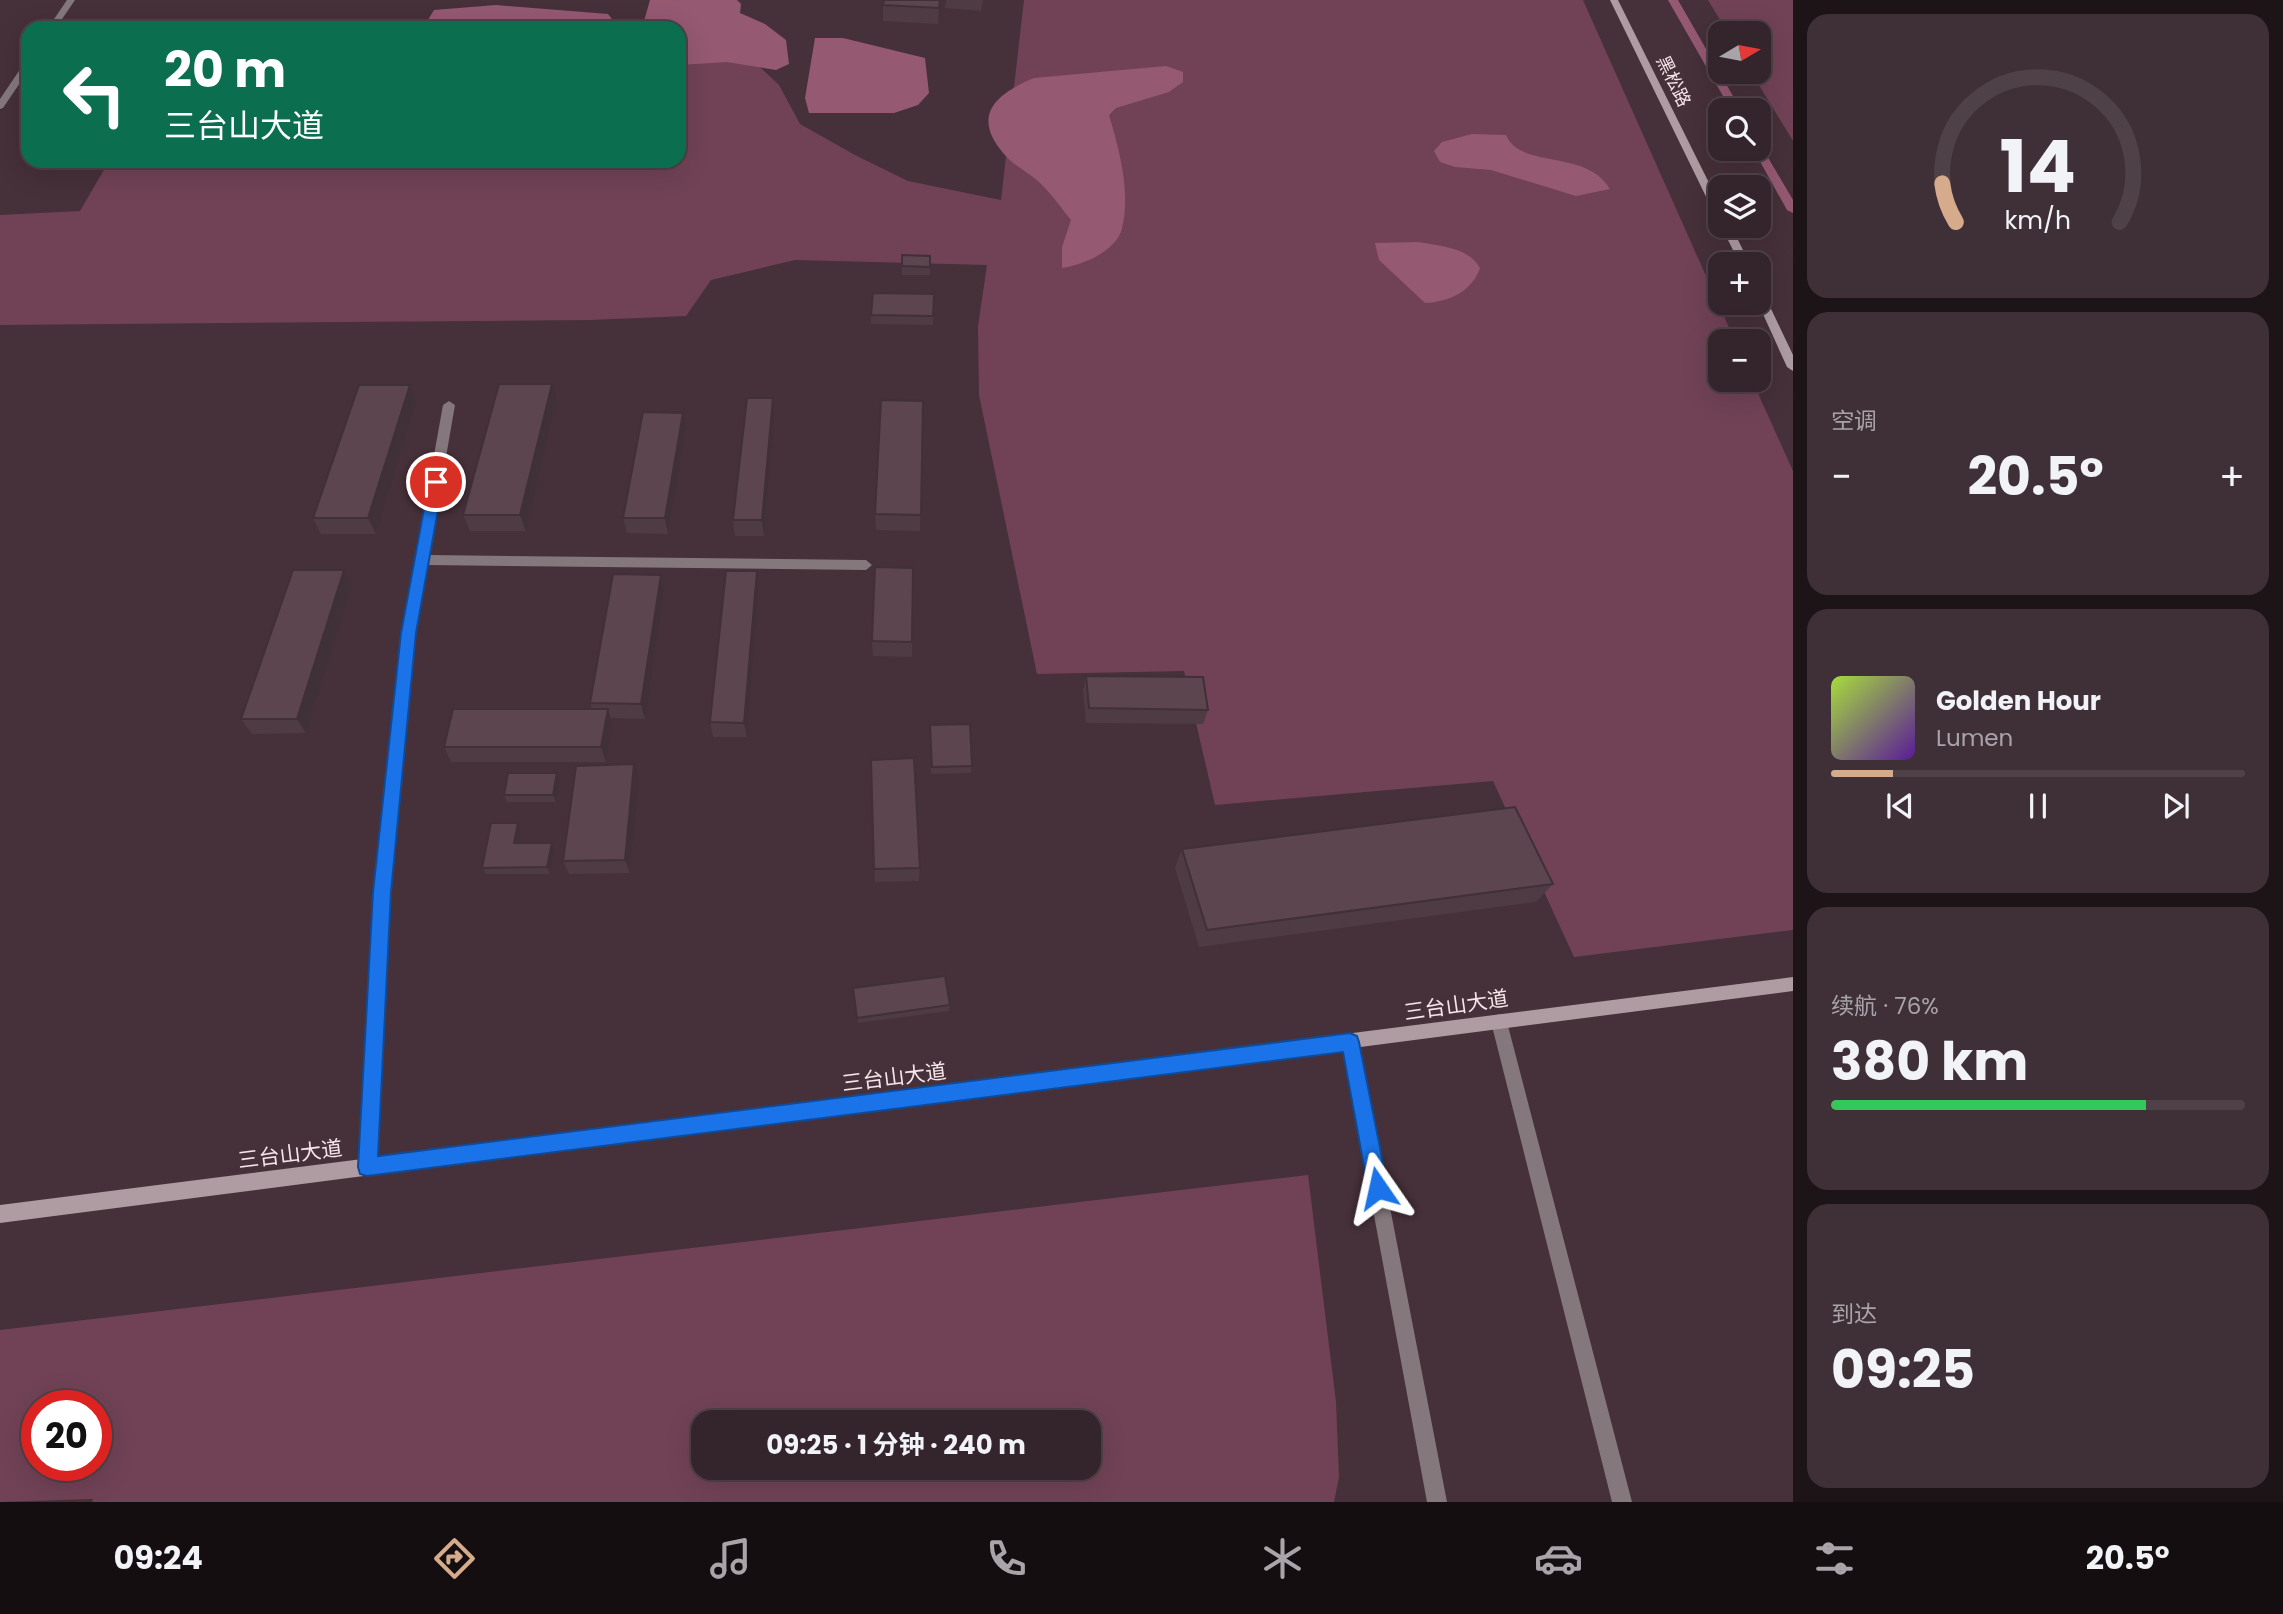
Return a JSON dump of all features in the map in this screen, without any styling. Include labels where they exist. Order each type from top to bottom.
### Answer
[{"type":"main road","name":"黑松路","points":[[1614,0],[1708,191]]},
{"type":"main road","points":[[1769,315],[1793,367]]},
{"type":"main road","name":"三台山大道","points":[[0,1213],[1793,984]]},
{"type":"lane","points":[[57,21],[71,0]]},
{"type":"lane","points":[[0,106],[21,74]]},
{"type":"lane","points":[[367,1167],[382,892],[409,633],[449,405]]},
{"type":"lane","points":[[422,560],[866,565]]},
{"type":"lane","points":[[1499,1021],[1622,1502]]},
{"type":"lane","points":[[1350,1042],[1437,1502]]},
{"type":"shaded area","points":[[650,0],[737,0],[741,4],[740,13],[765,24],[786,40],[789,64],[776,70],[727,62],[686,65],[686,21],[644,21]]},
{"type":"shaded area","points":[[1024,0],[1583,0],[1708,280],[1708,315],[1723,315],[1730,329],[1708,329],[1708,392],[1757,392],[1793,471],[1793,930],[1574,957],[1493,781],[1215,805],[1184,671],[1037,674],[979,395],[978,326],[987,265],[795,260],[711,280],[686,316],[590,320],[0,325],[0,215],[80,211],[105,168],[686,168],[686,34],[746,54],[779,85],[800,124],[908,181],[1001,200]]},
{"type":"shaded area","points":[[1708,0],[1793,0],[1793,141],[1771,105],[1771,98],[1767,98],[1758,84],[1771,84],[1771,21],[1721,21]]},
{"type":"shaded area","points":[[496,5],[608,14],[614,21],[427,21],[434,10]]},
{"type":"shaded area","points":[[815,38],[843,38],[925,58],[929,93],[918,105],[894,113],[809,113],[805,98]]},
{"type":"shaded area","points":[[1166,66],[1183,72],[1183,82],[1169,92],[1116,108],[1109,115],[1120,156],[1124,185],[1124,214],[1119,236],[1098,255],[1080,264],[1062,268],[1062,247],[1071,220],[1043,186],[1008,159],[994,140],[989,128],[992,108],[1008,91],[1034,78]]},
{"type":"shaded area","points":[[1472,134],[1506,135],[1514,146],[1525,152],[1586,168],[1599,176],[1610,189],[1576,196],[1491,170],[1455,167],[1440,162],[1434,151],[1442,142]]},
{"type":"shaded area","points":[[1418,242],[1453,249],[1469,256],[1480,268],[1472,283],[1451,298],[1425,303],[1379,260],[1375,243]]},
{"type":"shaded area","points":[[1308,1175],[1336,1402],[1339,1477],[1334,1502],[92,1502],[93,1499],[0,1502],[0,1330]]},
{"type":"building","points":[[884,0],[940,0],[939,8],[883,5]]},
{"type":"building","points":[[902,255],[930,256],[930,267],[902,266]]},
{"type":"building","points":[[873,293],[934,294],[933,316],[871,315]]},
{"type":"building","points":[[499,384],[552,384],[520,515],[463,515]]},
{"type":"building","points":[[359,385],[410,385],[368,518],[313,518]]},
{"type":"building","points":[[747,398],[773,398],[762,520],[733,520]]},
{"type":"building","points":[[881,400],[923,401],[921,515],[875,514]]},
{"type":"building","points":[[643,412],[683,413],[665,518],[623,518]]},
{"type":"building","points":[[875,567],[913,568],[912,642],[872,641]]},
{"type":"building","points":[[293,570],[344,570],[297,719],[241,719]]},
{"type":"building","points":[[726,571],[757,571],[744,723],[710,722]]},
{"type":"building","points":[[613,574],[661,575],[641,704],[590,703]]},
{"type":"building","points":[[1086,676],[1203,677],[1208,710],[1089,708]]},
{"type":"building","points":[[453,709],[608,709],[601,747],[444,747]]},
{"type":"building","points":[[970,724],[972,766],[932,767],[930,725]]},
{"type":"building","points":[[914,758],[920,868],[874,869],[871,760]]},
{"type":"building","points":[[634,764],[625,860],[563,861],[576,766]]},
{"type":"building","points":[[508,773],[557,773],[553,795],[504,795]]},
{"type":"building","points":[[1515,807],[1553,884],[1207,930],[1182,849]]},
{"type":"building","points":[[491,823],[518,823],[514,843],[552,843],[547,867],[482,868]]},
{"type":"building","points":[[945,976],[950,1005],[857,1018],[853,988]]},
{"type":"waterway","points":[[1673,0],[1729,98]]},
{"type":"waterway","points":[[1765,161],[1793,210]]},
{"type":"route","points":[[436,482],[409,633],[382,892],[367,1167],[1350,1042],[1378,1188]]}]
